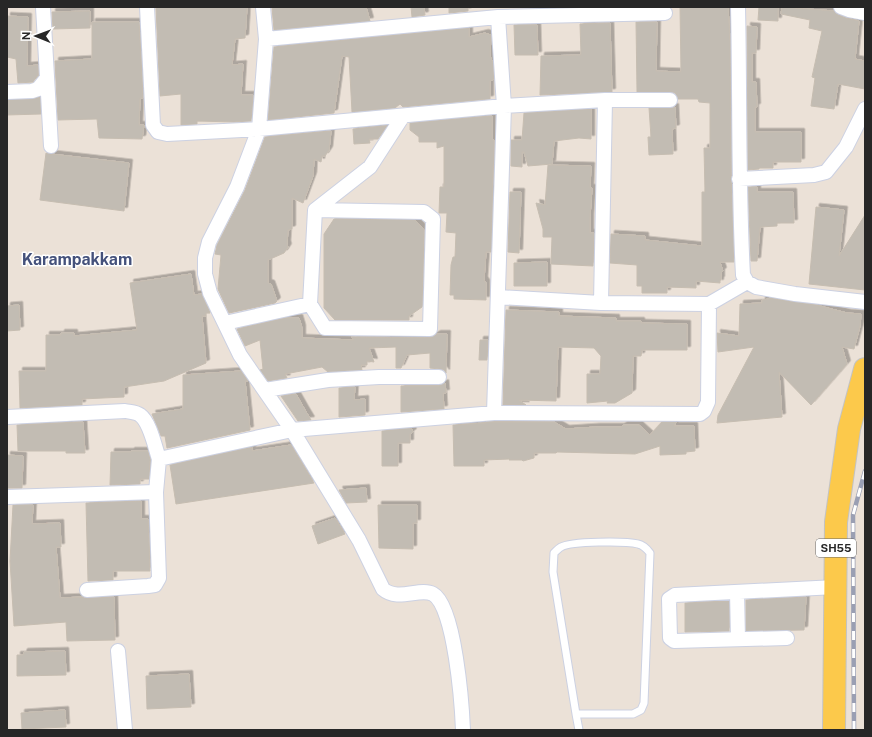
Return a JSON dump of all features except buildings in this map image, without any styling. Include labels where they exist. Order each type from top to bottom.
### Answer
[{"type":"main road","name":"SH55","points":[[834,730],[836,522],[849,429],[865,370]]},
{"type":"street","points":[[43,7],[51,146]]},
{"type":"street","points":[[148,7],[153,125],[158,132],[167,134],[259,129],[504,106],[605,100],[670,100]]},
{"type":"street","points":[[263,7],[266,39],[259,129],[237,187],[209,242],[205,258],[206,274],[210,293],[240,354],[292,430],[359,540],[382,589],[387,593],[394,594],[431,593],[436,597],[443,608],[455,647],[463,730]]},
{"type":"street","points":[[738,7],[740,95],[739,179],[743,275],[746,282],[756,287],[795,294],[865,302]]},
{"type":"street","points":[[841,7],[865,13]]},
{"type":"street","points":[[266,39],[498,17],[665,13]]},
{"type":"street","points":[[494,413],[504,106],[498,17]]},
{"type":"street","points":[[7,92],[32,91],[38,89],[47,78]]},
{"type":"street","points":[[601,303],[605,100]]},
{"type":"street","points":[[739,179],[814,175],[826,172],[846,147],[865,109]]},
{"type":"street","points":[[315,210],[424,212],[433,219],[430,330],[326,328],[310,304],[315,210],[370,167],[403,116]]},
{"type":"street","points":[[498,297],[601,303],[709,304],[746,282]]},
{"type":"street","points":[[225,323],[310,304]]},
{"type":"street","points":[[159,459],[292,430],[494,413],[700,414],[704,411],[708,402],[709,304]]},
{"type":"street","points":[[264,390],[328,380],[380,377],[439,377]]},
{"type":"street","points":[[7,417],[125,411],[135,412],[147,423],[159,459],[156,492],[158,578],[155,585],[88,590]]},
{"type":"street","points":[[7,497],[156,492]]},
{"type":"street","points":[[787,638],[677,642],[670,638],[669,599],[675,595],[836,587]]},
{"type":"street","points":[[737,592],[738,639]]},
{"type":"street","points":[[118,651],[125,730]]},
{"type":"lane","points":[[576,714],[633,714],[641,710],[644,703],[650,553],[645,547],[638,544],[616,542],[581,543],[562,546],[554,553],[553,572],[576,714],[579,730]]},
{"type":"railway","points":[[854,730],[853,515],[865,471]]},
{"type":"district","name":"Karampakkam","points":[[77,259]]}]
